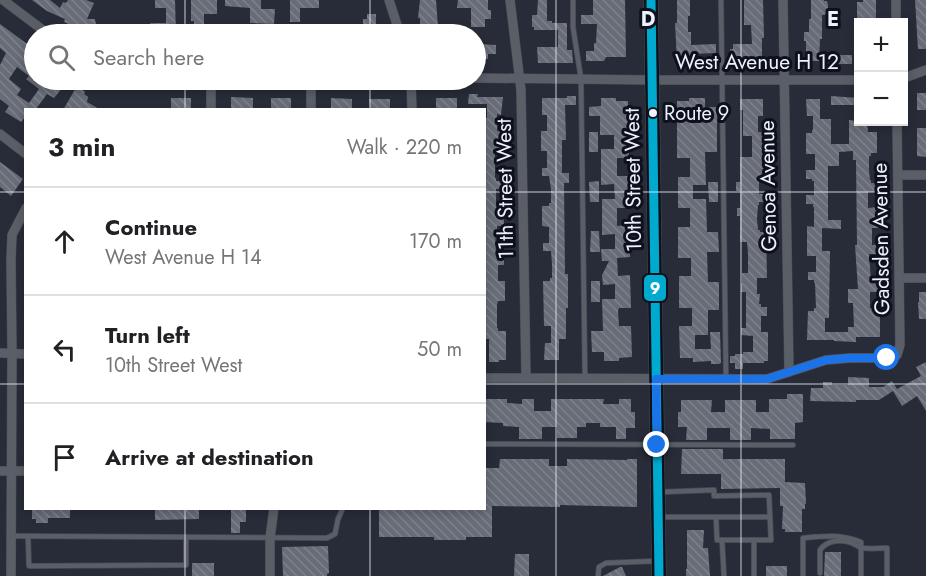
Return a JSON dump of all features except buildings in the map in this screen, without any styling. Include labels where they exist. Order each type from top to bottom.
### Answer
[{"type":"main road","name":"10th Street West","points":[[651,0],[659,576]]},
{"type":"street","points":[[3,0],[35,24]]},
{"type":"street","points":[[389,0],[397,24]]},
{"type":"street","name":"11th Street West","points":[[510,0],[520,78],[526,378]]},
{"type":"street","name":"Genoa Avenue","points":[[783,0],[789,372]]},
{"type":"street","points":[[896,0],[896,18]]},
{"type":"street","points":[[908,76],[926,70]]},
{"type":"street","name":"West Avenue H 12","points":[[486,78],[854,80]]},
{"type":"street","points":[[211,90],[211,108]]},
{"type":"street","points":[[311,90],[311,108]]},
{"type":"street","points":[[411,90],[412,108]]},
{"type":"street","name":"Gadsden Avenue","points":[[789,372],[826,360],[887,358],[897,355],[900,345],[897,126]]},
{"type":"street","points":[[0,134],[24,152]]},
{"type":"street","points":[[898,175],[926,175]]},
{"type":"street","points":[[11,576],[11,260],[12,235],[24,212]]},
{"type":"street","points":[[899,278],[926,278]]},
{"type":"street","points":[[0,353],[24,354]]},
{"type":"street","points":[[486,378],[767,379],[789,372]]},
{"type":"street","points":[[0,471],[24,471]]},
{"type":"street","points":[[270,576],[270,538],[274,510]]},
{"type":"lane","points":[[573,0],[573,27],[581,79],[585,378]]},
{"type":"lane","points":[[721,0],[726,379]]},
{"type":"lane","points":[[486,444],[793,445]]},
{"type":"lane","points":[[658,492],[714,490],[714,496],[769,495],[771,540],[717,540],[716,517]]},
{"type":"lane","points":[[12,536],[327,538],[335,534],[342,510]]},
{"type":"lane","points":[[658,517],[770,517]]},
{"type":"lane","points":[[803,576],[803,538],[832,535],[848,537],[861,542],[861,576]]},
{"type":"lane","points":[[28,536],[29,566],[186,565],[186,537]]},
{"type":"lane","points":[[722,540],[724,576]]},
{"type":"lane","points":[[754,540],[754,576]]},
{"type":"lane","points":[[820,573],[820,550],[825,544],[850,542],[861,548],[887,548],[887,576]]},
{"type":"lane","points":[[598,576],[600,566],[609,563],[659,561]]},
{"type":"transit line","name":"9","points":[[651,0],[659,576]]},
{"type":"place","name":"Route 9","points":[[653,113]]},
{"type":"route","points":[[657,445],[656,379],[767,379],[826,360],[887,358]]}]
